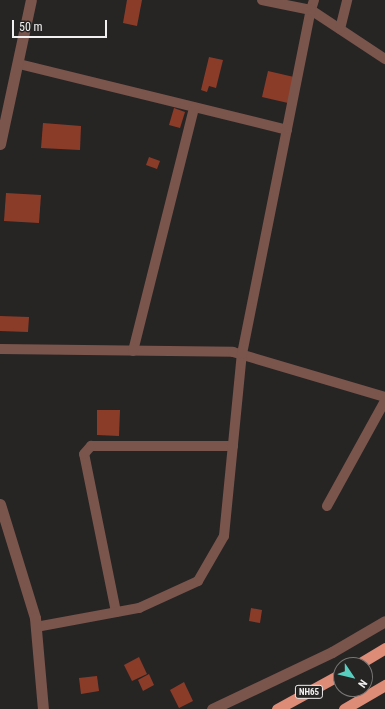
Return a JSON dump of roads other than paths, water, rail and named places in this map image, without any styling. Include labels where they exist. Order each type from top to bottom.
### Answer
[{"type":"highway","points":[[370,657],[385,648]]},
{"type":"highway","name":"NH65","points":[[277,709],[333,678]]},
{"type":"highway","points":[[344,709],[385,686]]},
{"type":"street","points":[[0,144],[19,64],[31,0]]},
{"type":"street","points":[[262,0],[313,5],[340,29],[385,59]]},
{"type":"street","points":[[340,29],[347,0]]},
{"type":"street","points":[[36,627],[139,608],[198,581],[224,536],[242,354],[313,5]]},
{"type":"street","points":[[19,64],[287,130]]},
{"type":"street","points":[[133,351],[194,108]]},
{"type":"street","points":[[0,349],[242,354],[385,397]]},
{"type":"street","points":[[327,506],[385,401]]},
{"type":"street","points":[[116,612],[84,454],[91,446],[232,446]]},
{"type":"street","points":[[0,504],[36,627],[42,709]]},
{"type":"street","points":[[212,709],[332,652],[385,622]]}]
